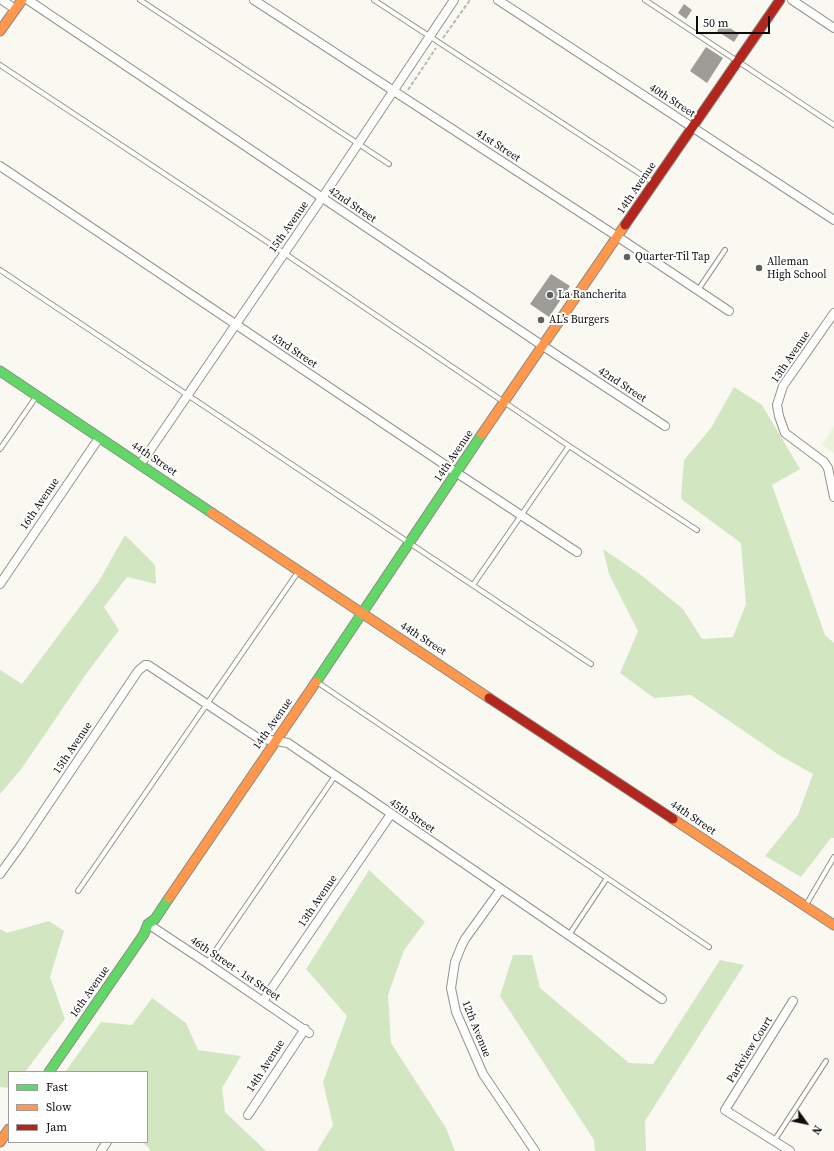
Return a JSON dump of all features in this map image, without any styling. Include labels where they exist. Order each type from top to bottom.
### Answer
[{"type":"street","points":[[2,0],[16,9]]},
{"type":"street","points":[[0,31],[22,0]]},
{"type":"street","name":"42nd Street","points":[[28,0],[543,346],[665,426]]},
{"type":"street","name":"41st Street","points":[[254,0],[729,311]]},
{"type":"street","name":"15th Avenue","points":[[140,465],[322,198],[454,0]]},
{"type":"street","name":"40th Street","points":[[498,0],[834,220]]},
{"type":"street","name":"14th Avenue","points":[[148,924],[159,912],[504,402],[780,0]]},
{"type":"street","points":[[792,0],[834,28]]},
{"type":"street","name":"43rd Street","points":[[0,166],[521,516],[577,552]]},
{"type":"street","name":"13th Avenue","points":[[834,313],[783,386],[777,405],[779,416],[786,433],[824,462],[828,468],[834,497]]},
{"type":"street","name":"44th Street","points":[[0,371],[298,572],[834,925]]},
{"type":"street","name":"16th Avenue","points":[[0,584],[99,438]]},
{"type":"street","name":"15th Avenue","points":[[0,874],[138,671],[145,665]]},
{"type":"street","name":"45th Street","points":[[145,665],[152,666],[258,738],[288,743],[662,999]]},
{"type":"street","name":"13th Avenue","points":[[263,1001],[390,814]]},
{"type":"street","name":"12th Avenue","points":[[501,889],[465,939],[455,962],[451,988],[456,1012],[483,1074],[535,1151]]},
{"type":"street","name":"16th Avenue","points":[[50,1071],[144,934],[148,924]]},
{"type":"street","name":"46th Street - 1st Street","points":[[148,924],[307,1031]]},
{"type":"street","name":"Parkview Court","points":[[774,1141],[725,1110],[793,1001]]},
{"type":"street","name":"14th Avenue","points":[[248,1115],[307,1031]]},
{"type":"street","points":[[0,1142],[8,1130]]},
{"type":"street","points":[[774,1141],[790,1151]]},
{"type":"lane","points":[[140,0],[389,164]]},
{"type":"lane","points":[[374,0],[654,184]]},
{"type":"lane","points":[[645,0],[834,124]]},
{"type":"lane","points":[[0,65],[284,253],[569,446],[697,530]]},
{"type":"lane","points":[[698,290],[725,250]]},
{"type":"lane","points":[[0,270],[591,664]]},
{"type":"lane","points":[[0,449],[37,396]]},
{"type":"lane","points":[[473,585],[569,446]]},
{"type":"lane","points":[[78,891],[298,572]]},
{"type":"lane","points":[[316,682],[709,947]]},
{"type":"lane","points":[[208,963],[335,776]]},
{"type":"lane","points":[[805,906],[834,857]]},
{"type":"lane","points":[[569,935],[607,878]]},
{"type":"lane","points":[[774,1141],[826,1061]]},
{"type":"green space","points":[[734,387],[762,405],[800,469],[772,485],[825,635],[834,643],[834,838],[831,838],[801,877],[765,856],[798,815],[813,774],[779,755],[691,695],[654,698],[620,673],[638,631],[609,574],[603,549],[641,575],[683,609],[702,639],[733,637],[746,604],[741,543],[681,499],[684,460],[711,428]]},
{"type":"green space","points":[[834,426],[834,453],[822,445]]},
{"type":"green space","points":[[125,535],[155,565],[156,584],[127,577],[104,607],[119,630],[84,677],[22,768],[0,794],[0,670],[22,684],[99,581]]},
{"type":"green space","points":[[369,870],[425,922],[404,950],[388,995],[391,1043],[446,1128],[455,1151],[317,1151],[333,1125],[323,1082],[347,1016],[306,969]]},
{"type":"green space","points":[[49,921],[64,931],[50,977],[65,1019],[26,1071],[8,1071],[8,1088],[0,1087],[0,929],[7,933]]},
{"type":"green space","points":[[513,955],[532,955],[540,988],[629,1063],[653,1064],[720,960],[744,965],[645,1121],[646,1151],[595,1151],[594,1140],[500,996]]},
{"type":"green space","points":[[152,998],[186,1023],[198,1050],[241,1056],[222,1088],[225,1112],[266,1151],[150,1151],[143,1143],[148,1143],[148,1071],[66,1071],[101,1022],[132,1025]]},
{"type":"building","points":[[684,4],[692,10],[686,19],[678,13]]},
{"type":"building","points":[[722,23],[739,34],[734,42],[717,31]]},
{"type":"building","points":[[706,47],[723,58],[707,83],[690,71]]},
{"type":"building","name":"La Rancherita","points":[[551,274],[570,286],[549,317],[530,304]]},
{"type":"traffic: fast","points":[[0,371],[212,513]]},
{"type":"traffic: fast","points":[[316,682],[482,434]]},
{"type":"traffic: fast","points":[[50,1071],[144,934],[148,924],[155,919],[169,898]]},
{"type":"traffic: slow","points":[[0,31],[22,0]]},
{"type":"traffic: slow","points":[[482,434],[625,225]]},
{"type":"traffic: slow","points":[[212,513],[489,698]]},
{"type":"traffic: slow","points":[[169,898],[316,682]]},
{"type":"traffic: slow","points":[[673,819],[834,925]]},
{"type":"traffic: slow","points":[[0,1142],[8,1130]]},
{"type":"traffic: jam","points":[[625,225],[780,0]]},
{"type":"traffic: jam","points":[[489,698],[673,819]]},
{"type":"place","name":"Quarter-Til Tap","points":[[627,257]]},
{"type":"place","name":"Alleman High School","points":[[759,268]]},
{"type":"place","name":"La Rancherita","points":[[550,295]]},
{"type":"place","name":"AL’s Burgers","points":[[541,320]]}]
